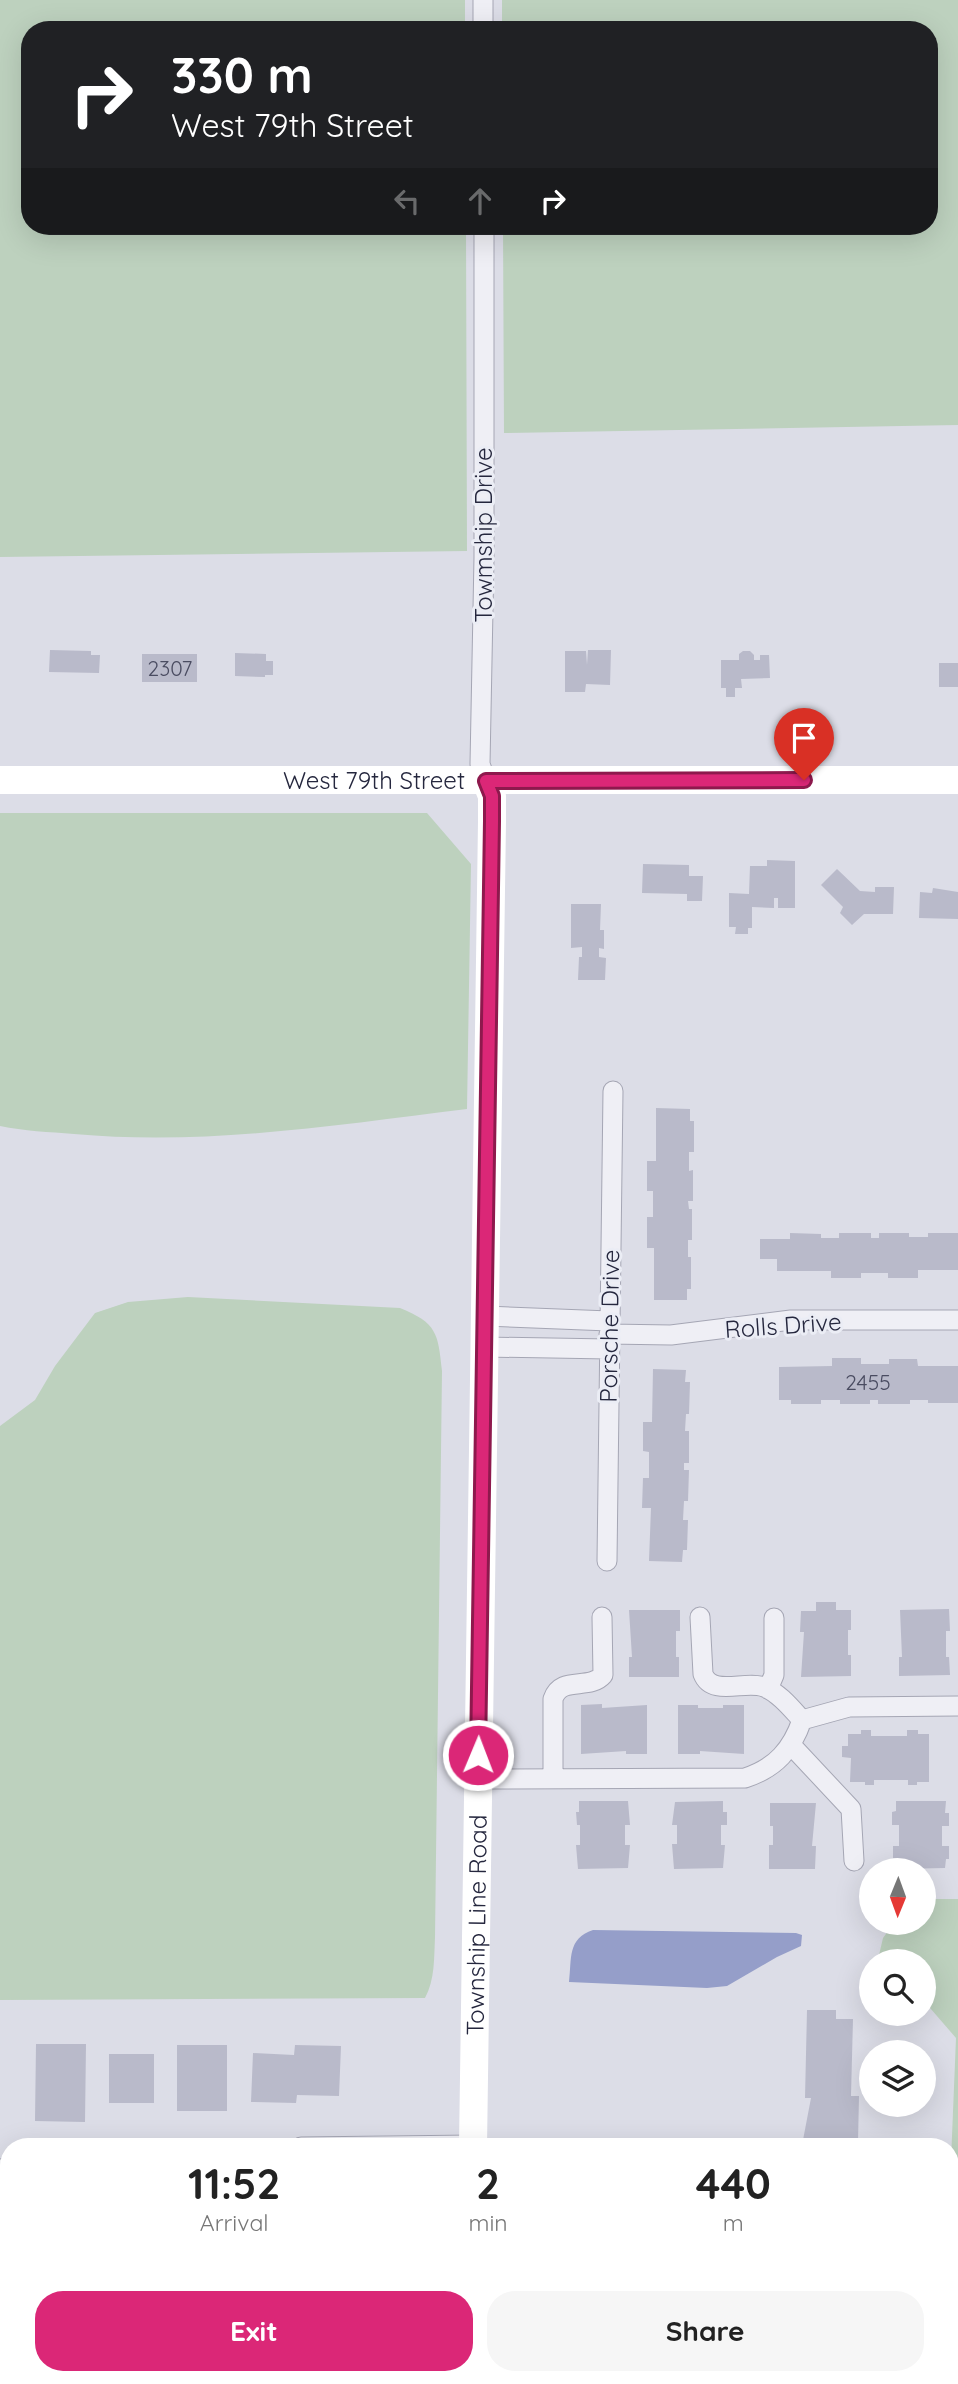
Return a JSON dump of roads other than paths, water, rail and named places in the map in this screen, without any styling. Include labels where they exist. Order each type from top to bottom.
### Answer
[{"type":"main road","name":"West 79th Street","points":[[0,780],[958,780]]},
{"type":"main road","name":"Township Line Road","points":[[473,2138],[492,796],[486,781]]},
{"type":"street","points":[[482,0],[483,21]]},
{"type":"street","name":"Towmship Drive","points":[[484,235],[484,557],[480,764],[486,781]]},
{"type":"street","name":"Porsche Drive","points":[[607,1561],[613,1091]]},
{"type":"street","name":"Rolls Drive","points":[[486,1316],[609,1335]]},
{"type":"street","name":"Rolls Drive","points":[[485,1347],[609,1335],[671,1335],[791,1320],[958,1320]]},
{"type":"street","points":[[553,1779],[553,1699],[563,1686],[594,1683],[603,1675],[603,1617]]},
{"type":"street","points":[[700,1617],[705,1679],[714,1686],[759,1685],[768,1689],[802,1720]]},
{"type":"street","points":[[768,1689],[774,1675],[774,1618]]},
{"type":"street","points":[[802,1720],[849,1707],[958,1706]]},
{"type":"street","points":[[478,1779],[745,1777],[761,1772],[792,1746],[802,1720]]},
{"type":"street","points":[[792,1746],[851,1809],[854,1861]]},
{"type":"water","points":[[593,1930],[802,1935],[801,1946],[727,1986],[707,1988],[569,1982],[572,1950],[579,1939]]}]
